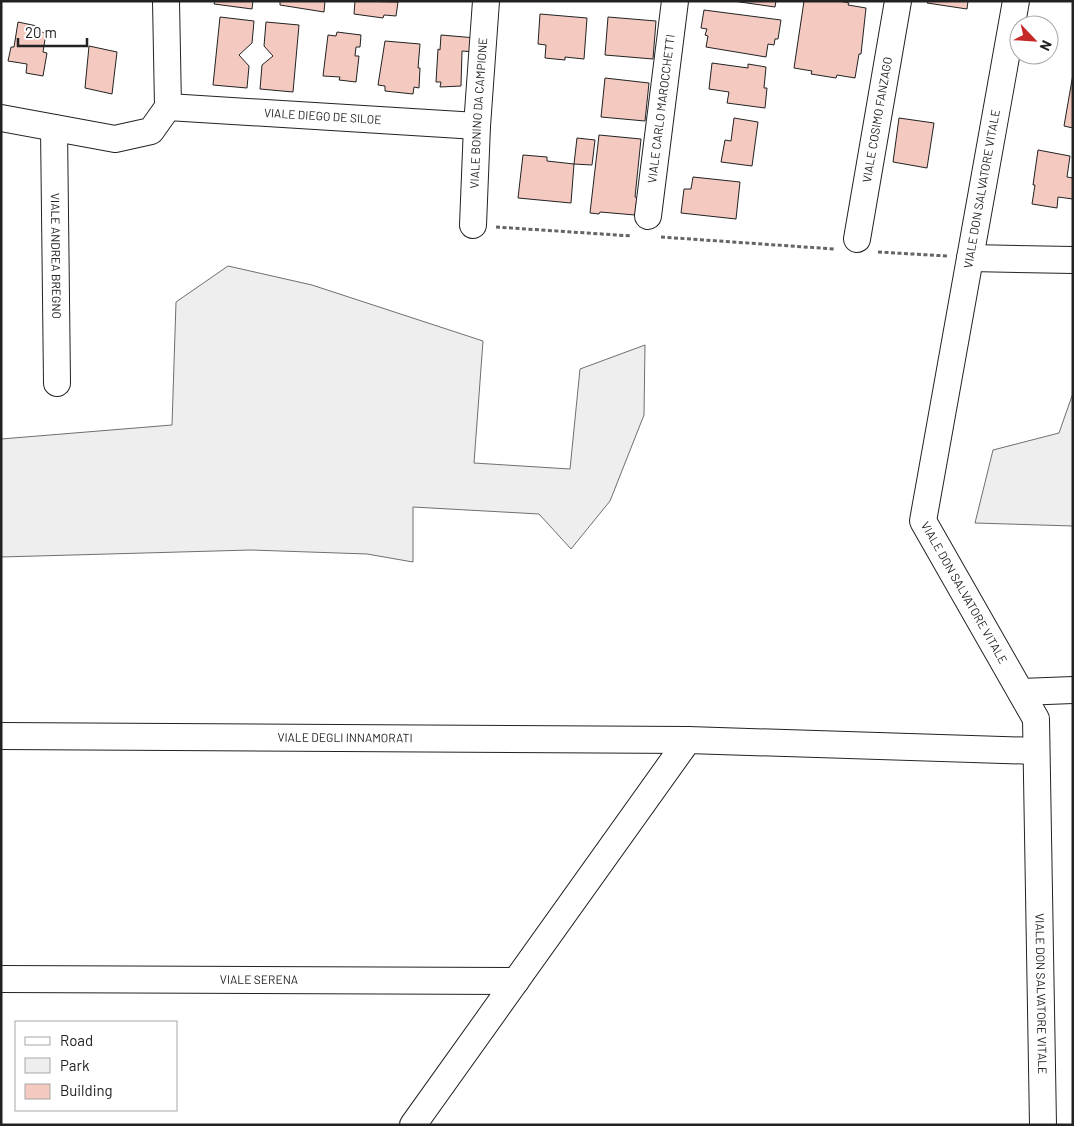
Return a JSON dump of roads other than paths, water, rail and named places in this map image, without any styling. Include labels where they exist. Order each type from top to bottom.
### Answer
[{"type":"street","points":[[1,118],[115,139],[151,131],[168,106],[166,1]]},
{"type":"street","name":"VIALE BONINO DA CAMPIONE","points":[[473,225],[477,126],[486,1]]},
{"type":"street","name":"VIALE CARLO MAROCCHETTI","points":[[648,216],[675,1]]},
{"type":"street","name":"VIALE COSIMO FANZAGO","points":[[856,246],[898,1]]},
{"type":"street","name":"VIALE DON SALVATORE VITALE","points":[[1016,1],[923,521],[1036,719],[1043,1125]]},
{"type":"street","name":"VIALE DIEGO DE SILOE","points":[[168,106],[477,126]]},
{"type":"street","name":"VIALE ANDREA BREGNO","points":[[54,128],[57,383]]},
{"type":"street","points":[[970,258],[1073,260]]},
{"type":"street","points":[[1021,692],[1073,690]]},
{"type":"street","name":"VIALE DEGLI INNAMORATI","points":[[1,736],[688,740],[1036,751]]},
{"type":"street","points":[[413,1125],[688,740]]},
{"type":"street","name":"VIALE SERENA","points":[[1,979],[516,980]]}]
